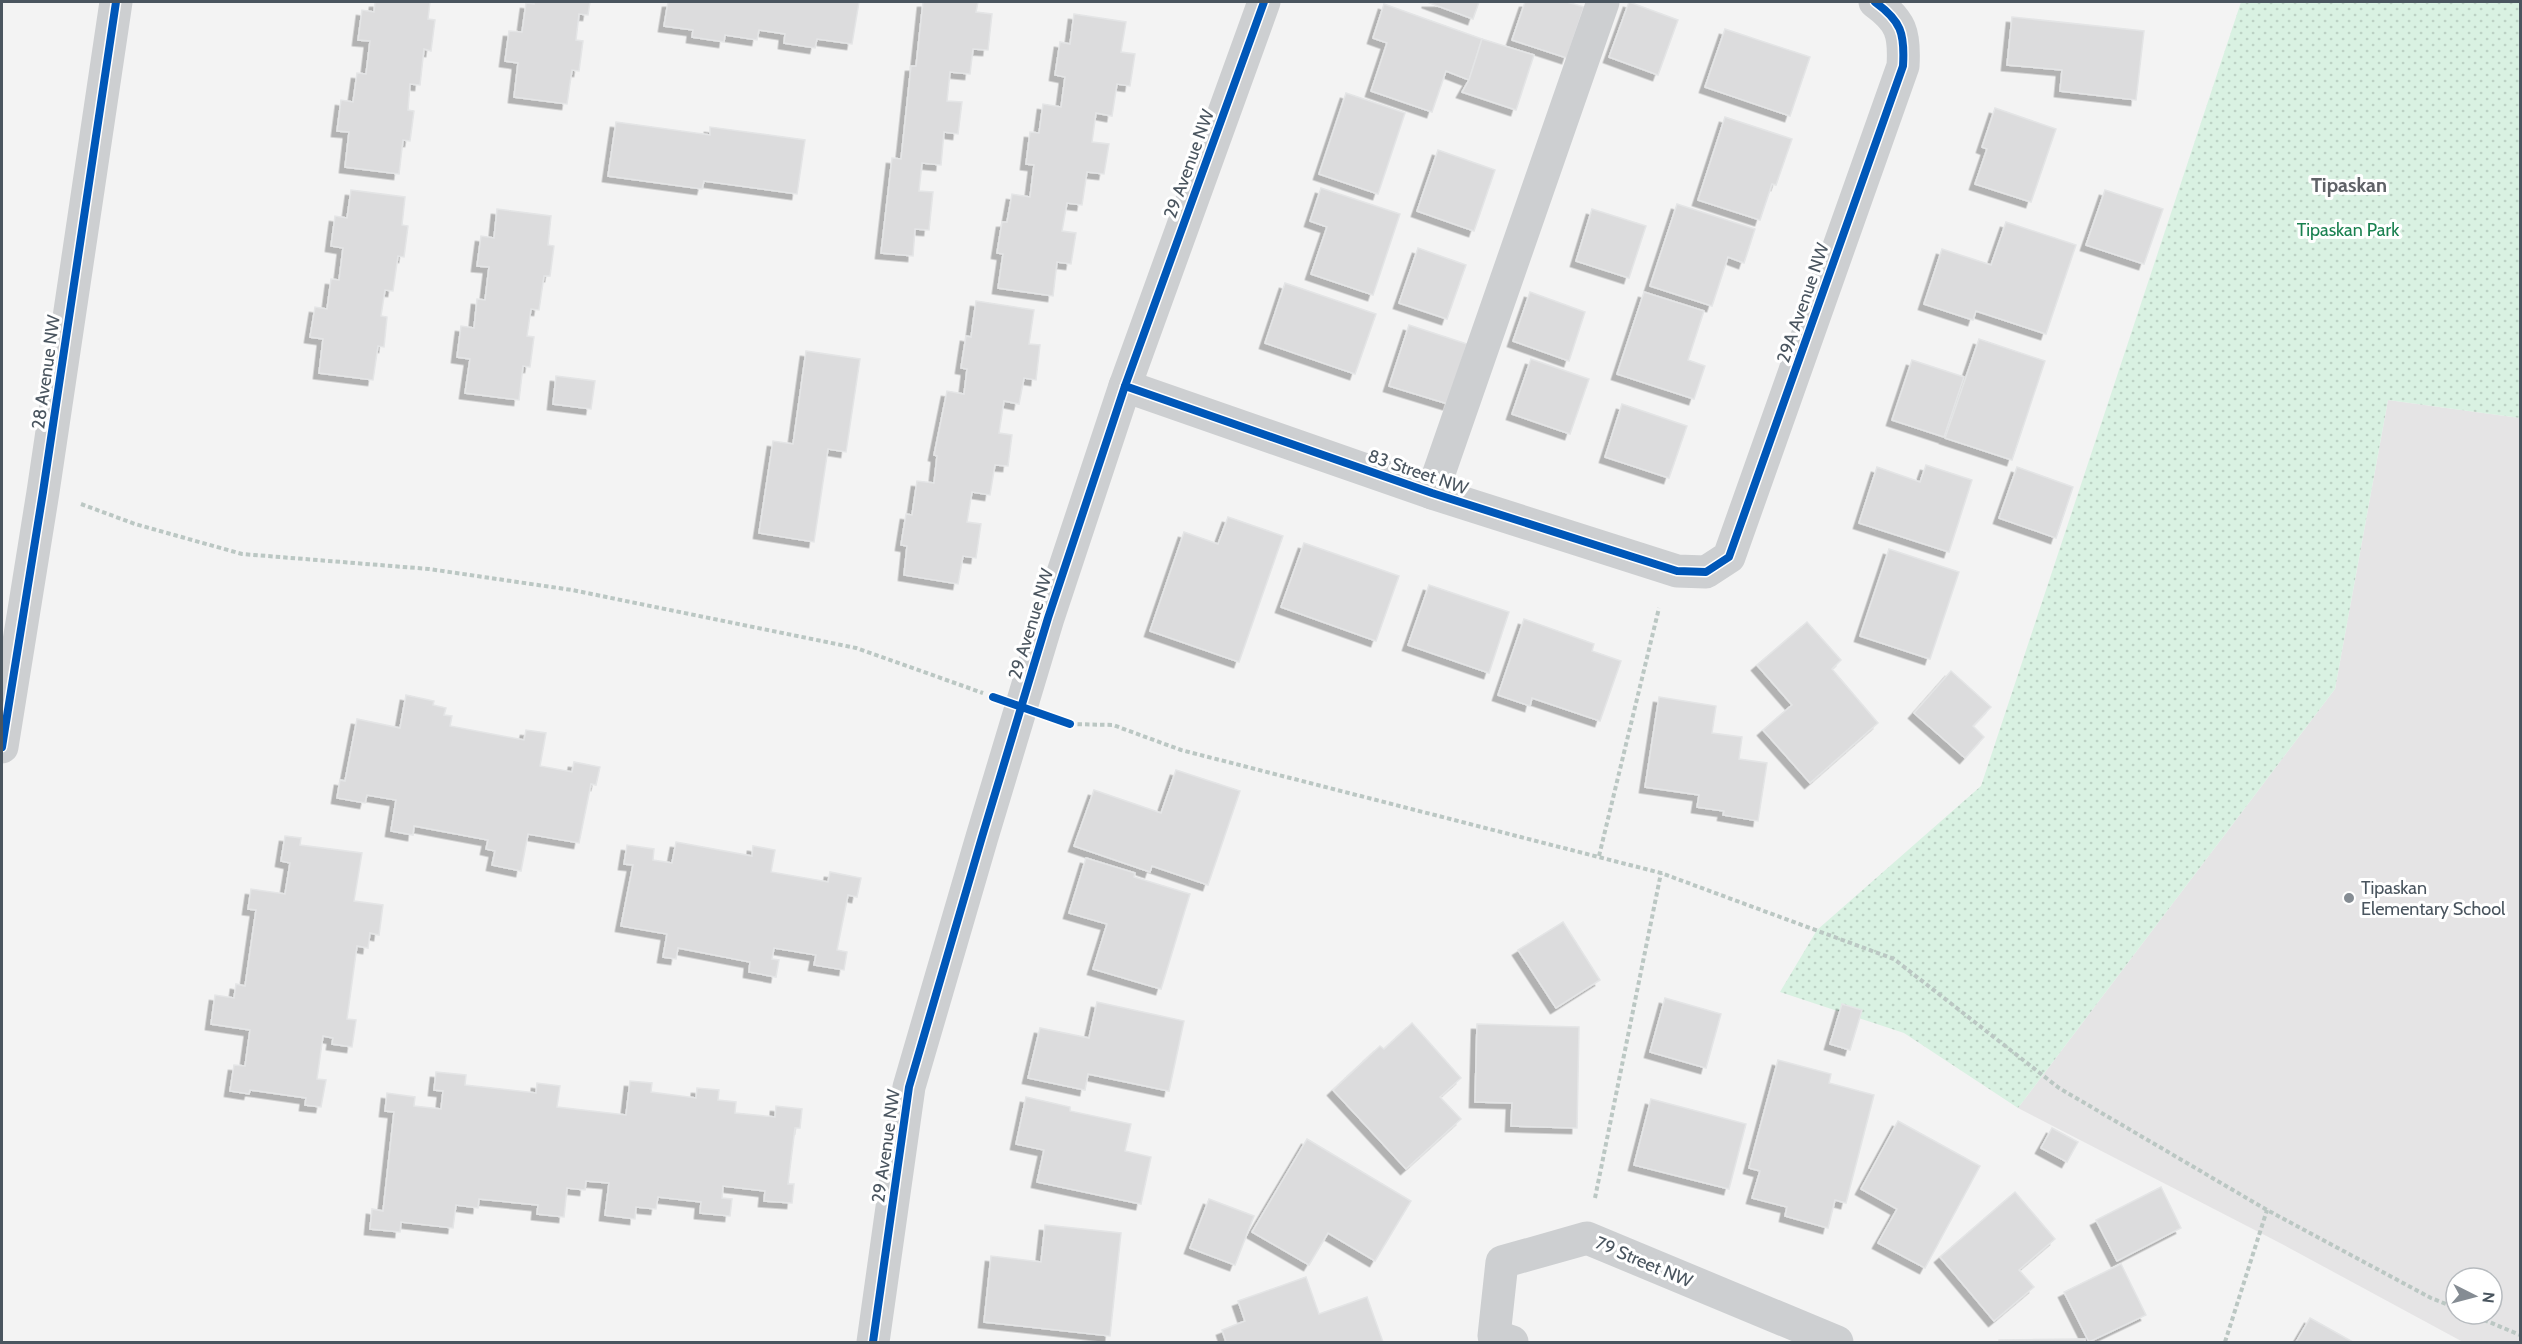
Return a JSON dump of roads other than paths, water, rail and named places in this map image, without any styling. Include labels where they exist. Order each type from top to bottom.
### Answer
[{"type":"street","name":"28 Avenue NW","points":[[2,747],[57,496],[116,2]]},
{"type":"street","name":"29 Avenue NW","points":[[873,1342],[909,1087],[1007,702],[1125,387],[1264,2]]},
{"type":"street","points":[[1432,493],[1604,2]]},
{"type":"street","name":"29A Avenue NW","points":[[1706,572],[1729,557],[1903,66],[1902,31],[1891,14],[1875,2]]},
{"type":"street","name":"83 Street NW","points":[[1125,387],[1432,493],[1677,572],[1706,572]]},
{"type":"street","name":"79 Street NW","points":[[1512,1342],[1494,1336],[1502,1262],[1587,1238],[1837,1342]]},
{"type":"place","name":"Tipaskan Elementary School","points":[[2349,898]]},
{"type":"district","name":"Tipaskan","points":[[2349,185]]},
{"type":"park label","name":"Tipaskan Park","points":[[2348,230]]}]
